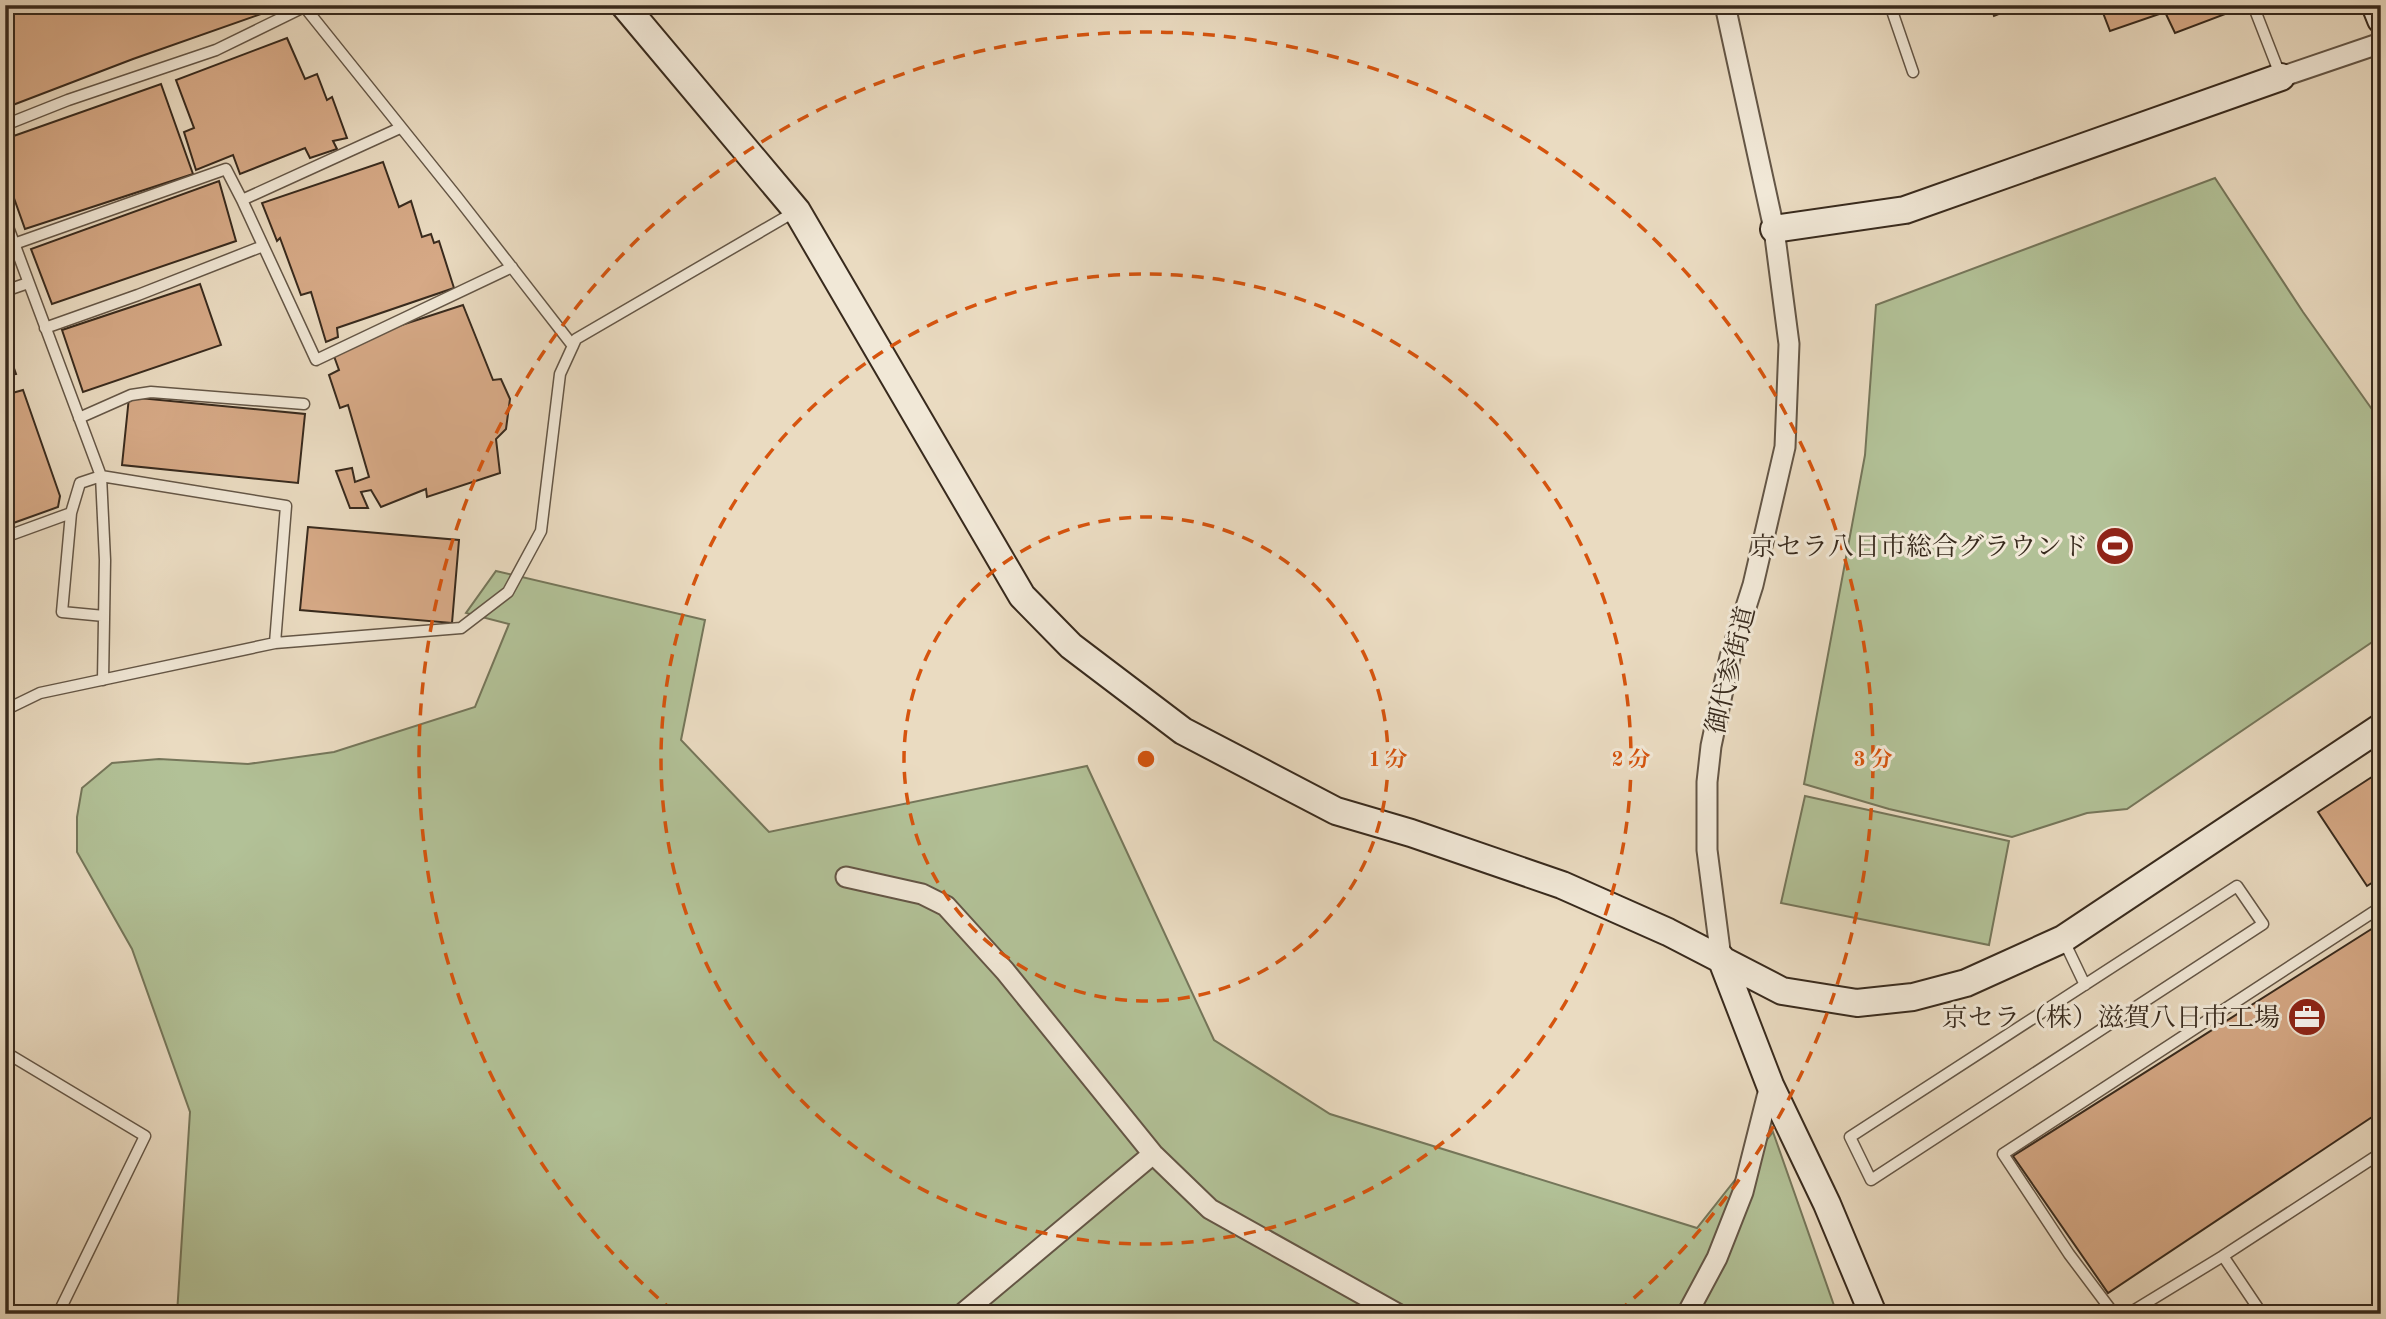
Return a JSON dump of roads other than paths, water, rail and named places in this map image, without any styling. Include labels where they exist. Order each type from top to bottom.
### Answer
[{"type":"street","points":[[624,5],[797,211],[1022,596],[1071,646],[1183,731],[1336,811],[1411,833],[1562,885],[1721,958],[1782,991],[1857,1003],[1913,997],[1965,983],[2063,939],[2381,727]]},
{"type":"street","name":"御代参街道","points":[[1725,5],[1774,229],[1789,344],[1785,447],[1753,585],[1730,657],[1711,746],[1707,782],[1707,850],[1721,958],[1770,1085],[1827,1204],[1872,1314]]},
{"type":"street","points":[[2375,5],[2381,20]]},
{"type":"street","points":[[1774,229],[1905,210],[2381,43]]},
{"type":"street","points":[[846,877],[922,894],[946,906],[1005,971],[1153,1154],[1210,1209],[1398,1314]]},
{"type":"street","points":[[1686,1314],[1717,1258],[1743,1192],[1770,1085]]},
{"type":"street","points":[[962,1314],[1153,1154]]},
{"type":"lane","points":[[1890,5],[1913,72]]},
{"type":"lane","points":[[2253,5],[2281,77]]},
{"type":"lane","points":[[5,125],[68,100],[216,50],[303,6],[573,346]]},
{"type":"lane","points":[[242,201],[401,128]]},
{"type":"lane","points":[[14,244],[226,169],[316,360],[512,267]]},
{"type":"lane","points":[[5,710],[40,693],[275,643],[461,628],[508,592],[541,531],[560,374],[576,339],[797,211]]},
{"type":"lane","points":[[5,219],[101,476],[105,560],[103,680]]},
{"type":"lane","points":[[45,328],[263,246]]},
{"type":"lane","points":[[5,291],[28,282]]},
{"type":"lane","points":[[79,418],[131,395],[151,392],[304,404]]},
{"type":"lane","points":[[104,616],[62,612],[71,513],[80,483],[101,476],[286,506],[275,643]]},
{"type":"lane","points":[[5,537],[71,513]]},
{"type":"lane","points":[[2238,886],[2263,924],[1871,1180],[1850,1137],[2085,985],[2238,886]]},
{"type":"lane","points":[[2114,1314],[2069,1254],[2003,1154],[2381,907]]},
{"type":"lane","points":[[2063,939],[2085,985]]},
{"type":"lane","points":[[5,1052],[145,1136],[58,1314]]},
{"type":"lane","points":[[2129,1314],[2381,1153]]},
{"type":"lane","points":[[2222,1256],[2262,1314]]},
{"type":"place","name":"京セラ八日市総合グラウンド","points":[[2115,546]]},
{"type":"place","name":"京セラ（株）滋賀八日市工場","points":[[2307,1017]]}]
